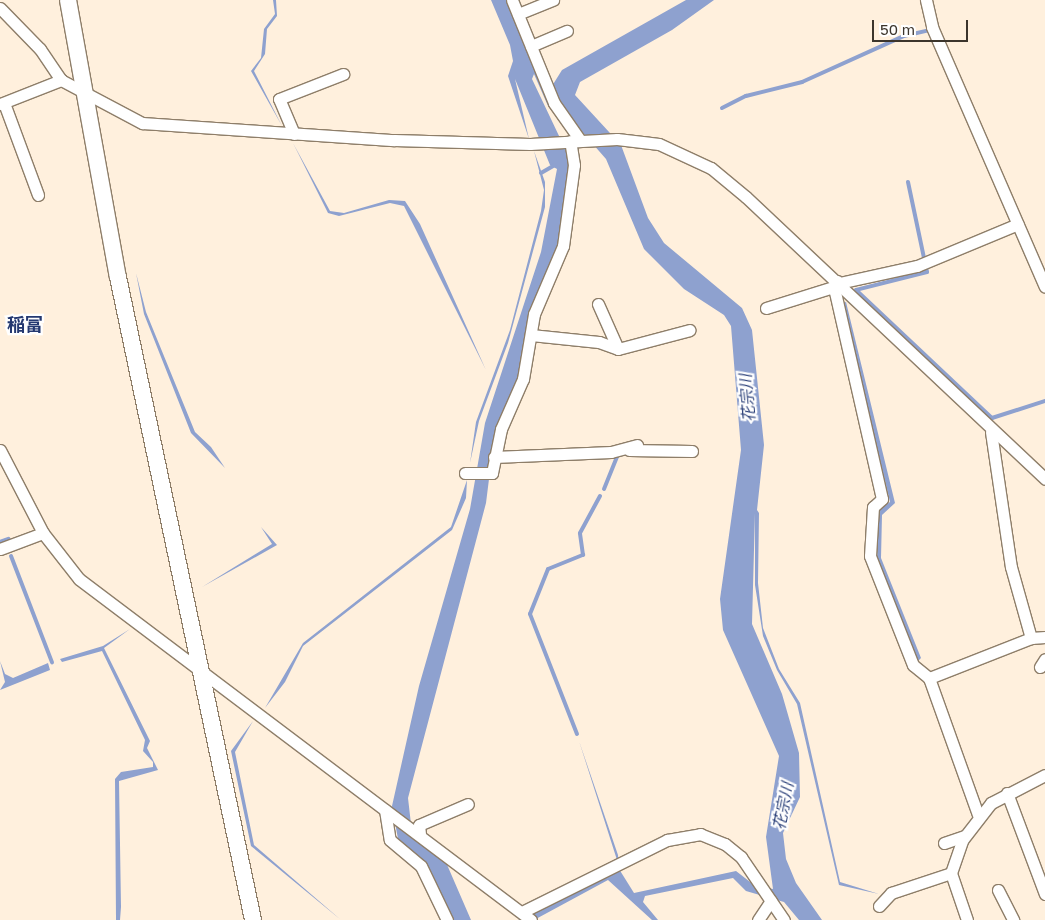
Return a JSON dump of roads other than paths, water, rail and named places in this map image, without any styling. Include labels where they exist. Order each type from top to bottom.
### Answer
[{"type":"street","points":[[68,0],[118,277],[204,673],[253,920]]},
{"type":"street","points":[[469,473],[490,473],[501,429],[523,379],[534,314],[563,246],[574,165],[575,141],[554,103],[512,0]]},
{"type":"street","points":[[518,14],[553,0]]},
{"type":"street","points":[[926,0],[932,27],[1045,287]]},
{"type":"street","points":[[0,8],[40,49],[61,80],[84,90],[142,123],[294,134],[530,144],[617,139],[660,144],[711,168],[838,283],[991,432],[1045,479]]},
{"type":"street","points":[[531,46],[567,31]]},
{"type":"street","points":[[294,134],[279,99],[343,74]]},
{"type":"street","points":[[38,195],[2,104],[61,80]]},
{"type":"street","points":[[766,308],[838,283],[917,266],[1018,224]]},
{"type":"street","points":[[838,283],[882,499],[873,507],[870,556],[913,665],[929,678],[978,815]]},
{"type":"street","points":[[598,304],[618,349]]},
{"type":"street","points":[[531,335],[599,342],[618,349],[690,330]]},
{"type":"street","points":[[991,432],[1012,567],[1031,638]]},
{"type":"street","points":[[494,457],[611,452],[621,447],[637,445]]},
{"type":"street","points":[[621,447],[692,451]]},
{"type":"street","points":[[0,452],[44,533],[79,579],[528,916],[684,834],[700,834],[725,844],[784,920]]},
{"type":"street","points":[[0,549],[44,533]]},
{"type":"street","points":[[929,678],[1031,638],[1045,637]]},
{"type":"street","points":[[968,920],[951,873],[964,836],[978,815],[1007,793],[1045,775]]},
{"type":"street","points":[[1007,793],[1045,894]]},
{"type":"street","points":[[417,833],[419,825],[468,804]]},
{"type":"street","points":[[385,810],[390,840],[420,866],[447,920]]},
{"type":"street","points":[[944,843],[964,836]]},
{"type":"street","points":[[879,906],[891,892],[951,873]]},
{"type":"street","points":[[998,890],[1013,920]]},
{"type":"street","points":[[758,920],[770,901]]},
{"type":"water","points":[[273,0],[276,0],[277,16],[267,29],[265,54],[254,71],[282,126],[251,71],[261,58],[264,29],[275,14]]},
{"type":"water","points":[[491,0],[506,0],[567,131],[548,106],[534,74],[532,79],[569,157],[564,229],[489,479],[486,503],[408,798],[411,824],[445,860],[471,920],[451,920],[431,875],[398,839],[392,806],[419,686],[470,509],[485,423],[541,252],[557,169],[550,165],[515,79],[529,139],[508,76],[513,61],[510,45]]},
{"type":"water","name":"花宗川","points":[[686,0],[714,0],[672,30],[580,82],[575,95],[621,145],[648,218],[664,243],[742,308],[752,330],[764,445],[757,510],[759,513],[758,583],[763,628],[779,669],[800,703],[840,882],[879,894],[839,885],[797,704],[777,670],[763,636],[755,585],[755,513],[752,624],[782,694],[799,753],[800,797],[783,833],[786,859],[796,883],[822,920],[799,920],[784,902],[746,891],[733,878],[645,896],[643,902],[658,920],[652,920],[608,880],[534,920],[518,920],[617,860],[579,741],[618,855],[619,869],[634,893],[736,871],[754,885],[773,889],[766,837],[779,756],[723,630],[720,599],[741,450],[731,326],[724,315],[684,289],[644,249],[606,159],[571,119],[552,86],[562,70]]},
{"type":"water","points":[[293,143],[330,211],[344,213],[389,200],[405,201],[420,224],[486,370],[404,206],[390,203],[339,216],[328,213]]},
{"type":"water","points":[[534,151],[545,182],[545,207],[508,343],[479,421],[470,463],[476,422],[510,330],[541,211],[544,190]]},
{"type":"water","points":[[136,273],[146,312],[195,432],[211,447],[225,468],[191,433],[144,314]]},
{"type":"water","points":[[846,302],[895,503],[882,515],[881,558],[921,658],[918,661],[877,561],[878,511],[890,502],[843,303]]},
{"type":"water","points":[[467,480],[466,498],[452,530],[303,646],[285,682],[265,708],[303,643],[451,527]]},
{"type":"water","points":[[261,527],[277,545],[202,587],[272,544]]},
{"type":"water","points":[[130,629],[104,648],[150,741],[147,748],[158,770],[119,781],[121,907],[120,920],[116,920],[115,779],[121,772],[153,767],[153,762],[143,751],[145,740],[102,651],[62,662],[60,659],[103,646]]},
{"type":"water","points":[[0,661],[5,674],[13,678],[48,663],[50,670],[0,690],[5,682]]},
{"type":"water","points":[[253,721],[235,752],[254,845],[341,920],[251,846],[231,751]]},
{"type":"waterway","points":[[722,108],[746,96],[802,82],[904,36],[929,30]]},
{"type":"waterway","points":[[541,173],[555,165]]},
{"type":"waterway","points":[[908,182],[927,272],[856,290],[992,418],[1045,401]]},
{"type":"waterway","points":[[604,489],[617,456]]},
{"type":"waterway","points":[[577,734],[530,614],[548,569],[583,555],[580,533],[600,496]]},
{"type":"waterway","points":[[0,542],[8,539]]},
{"type":"waterway","points":[[11,556],[52,662]]},
{"type":"district","name":"稲富","points":[[25,324]]}]
